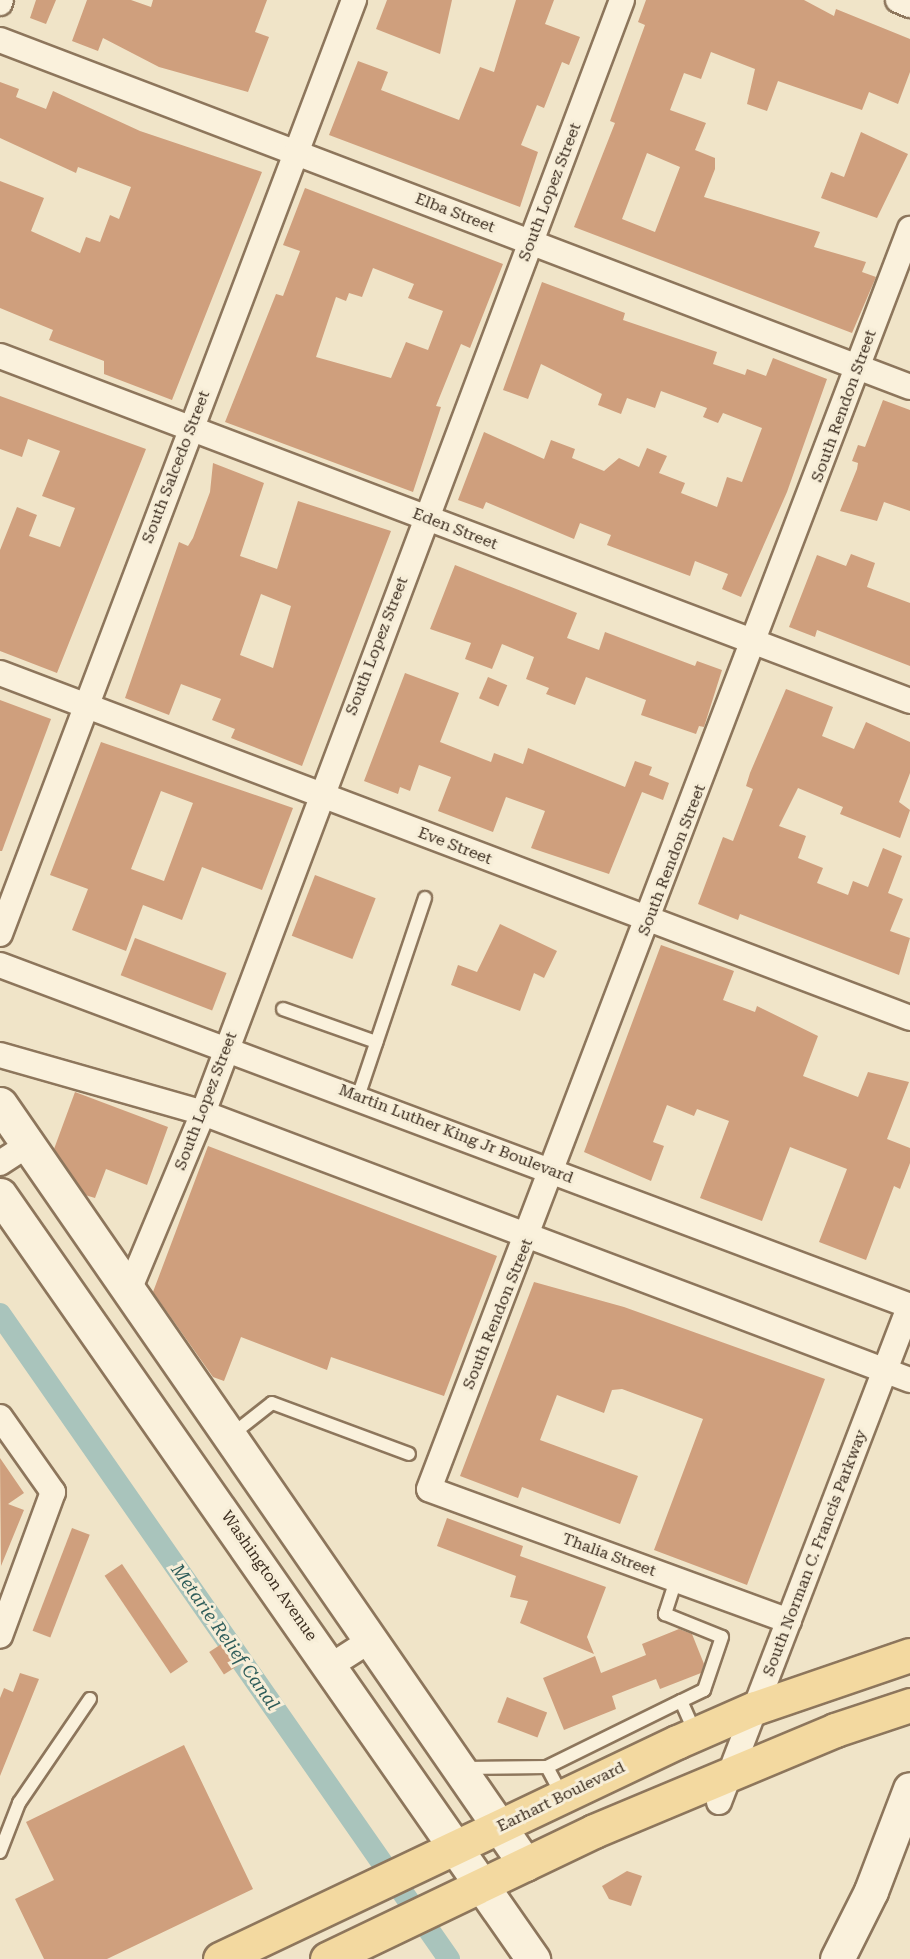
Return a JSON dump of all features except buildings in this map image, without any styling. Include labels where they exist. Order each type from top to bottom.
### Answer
[{"type":"main road","name":"Earhart Boulevard","points":[[220,1959],[273,1948],[353,1897],[563,1796],[755,1708],[910,1655]]},
{"type":"main road","points":[[327,1959],[525,1864],[725,1788],[910,1705]]},
{"type":"street","name":"South Salcedo Street","points":[[0,934],[354,0]]},
{"type":"street","name":"South Lopez Street","points":[[129,1290],[203,1113],[320,794],[622,0]]},
{"type":"street","points":[[898,0],[910,5]]},
{"type":"street","name":"Elba Street","points":[[0,39],[910,387]]},
{"type":"street","name":"South Rendon Street","points":[[429,1489],[529,1238],[648,920],[756,643],[910,229]]},
{"type":"street","name":"Eden Street","points":[[0,356],[910,701]]},
{"type":"street","name":"Eve Street","points":[[0,673],[910,1018]]},
{"type":"street","name":"Martin Luther King Jr Boulevard","points":[[0,965],[358,1096],[910,1306]]},
{"type":"street","points":[[0,1055],[203,1113],[885,1373],[910,1380]]},
{"type":"street","points":[[0,1104],[525,1864]]},
{"type":"street","points":[[0,1163],[27,1145]]},
{"type":"street","name":"Washington Avenue","points":[[0,1196],[332,1665],[443,1855],[467,1891],[533,1959]]},
{"type":"street","name":"South Norman C. Francis Parkway","points":[[725,1788],[910,1306]]},
{"type":"street","points":[[0,1417],[52,1492],[0,1635]]},
{"type":"street","name":"Thalia Street","points":[[429,1489],[789,1621]]},
{"type":"street","points":[[332,1665],[370,1640]]},
{"type":"street","points":[[842,1958],[871,1891],[910,1789]]},
{"type":"lane","points":[[358,1096],[425,898]]},
{"type":"lane","points":[[283,1009],[376,1042]]},
{"type":"lane","points":[[230,1436],[272,1403],[409,1454]]},
{"type":"lane","points":[[458,1768],[547,1767],[704,1690],[722,1637],[665,1614],[676,1580]]},
{"type":"lane","points":[[0,1852],[20,1803],[90,1699]]},
{"type":"lane","points":[[681,1701],[696,1734]]},
{"type":"lane","points":[[547,1767],[563,1796]]},
{"type":"waterway","name":"Metarie Relief Canal","points":[[0,1314],[449,1959]]}]
